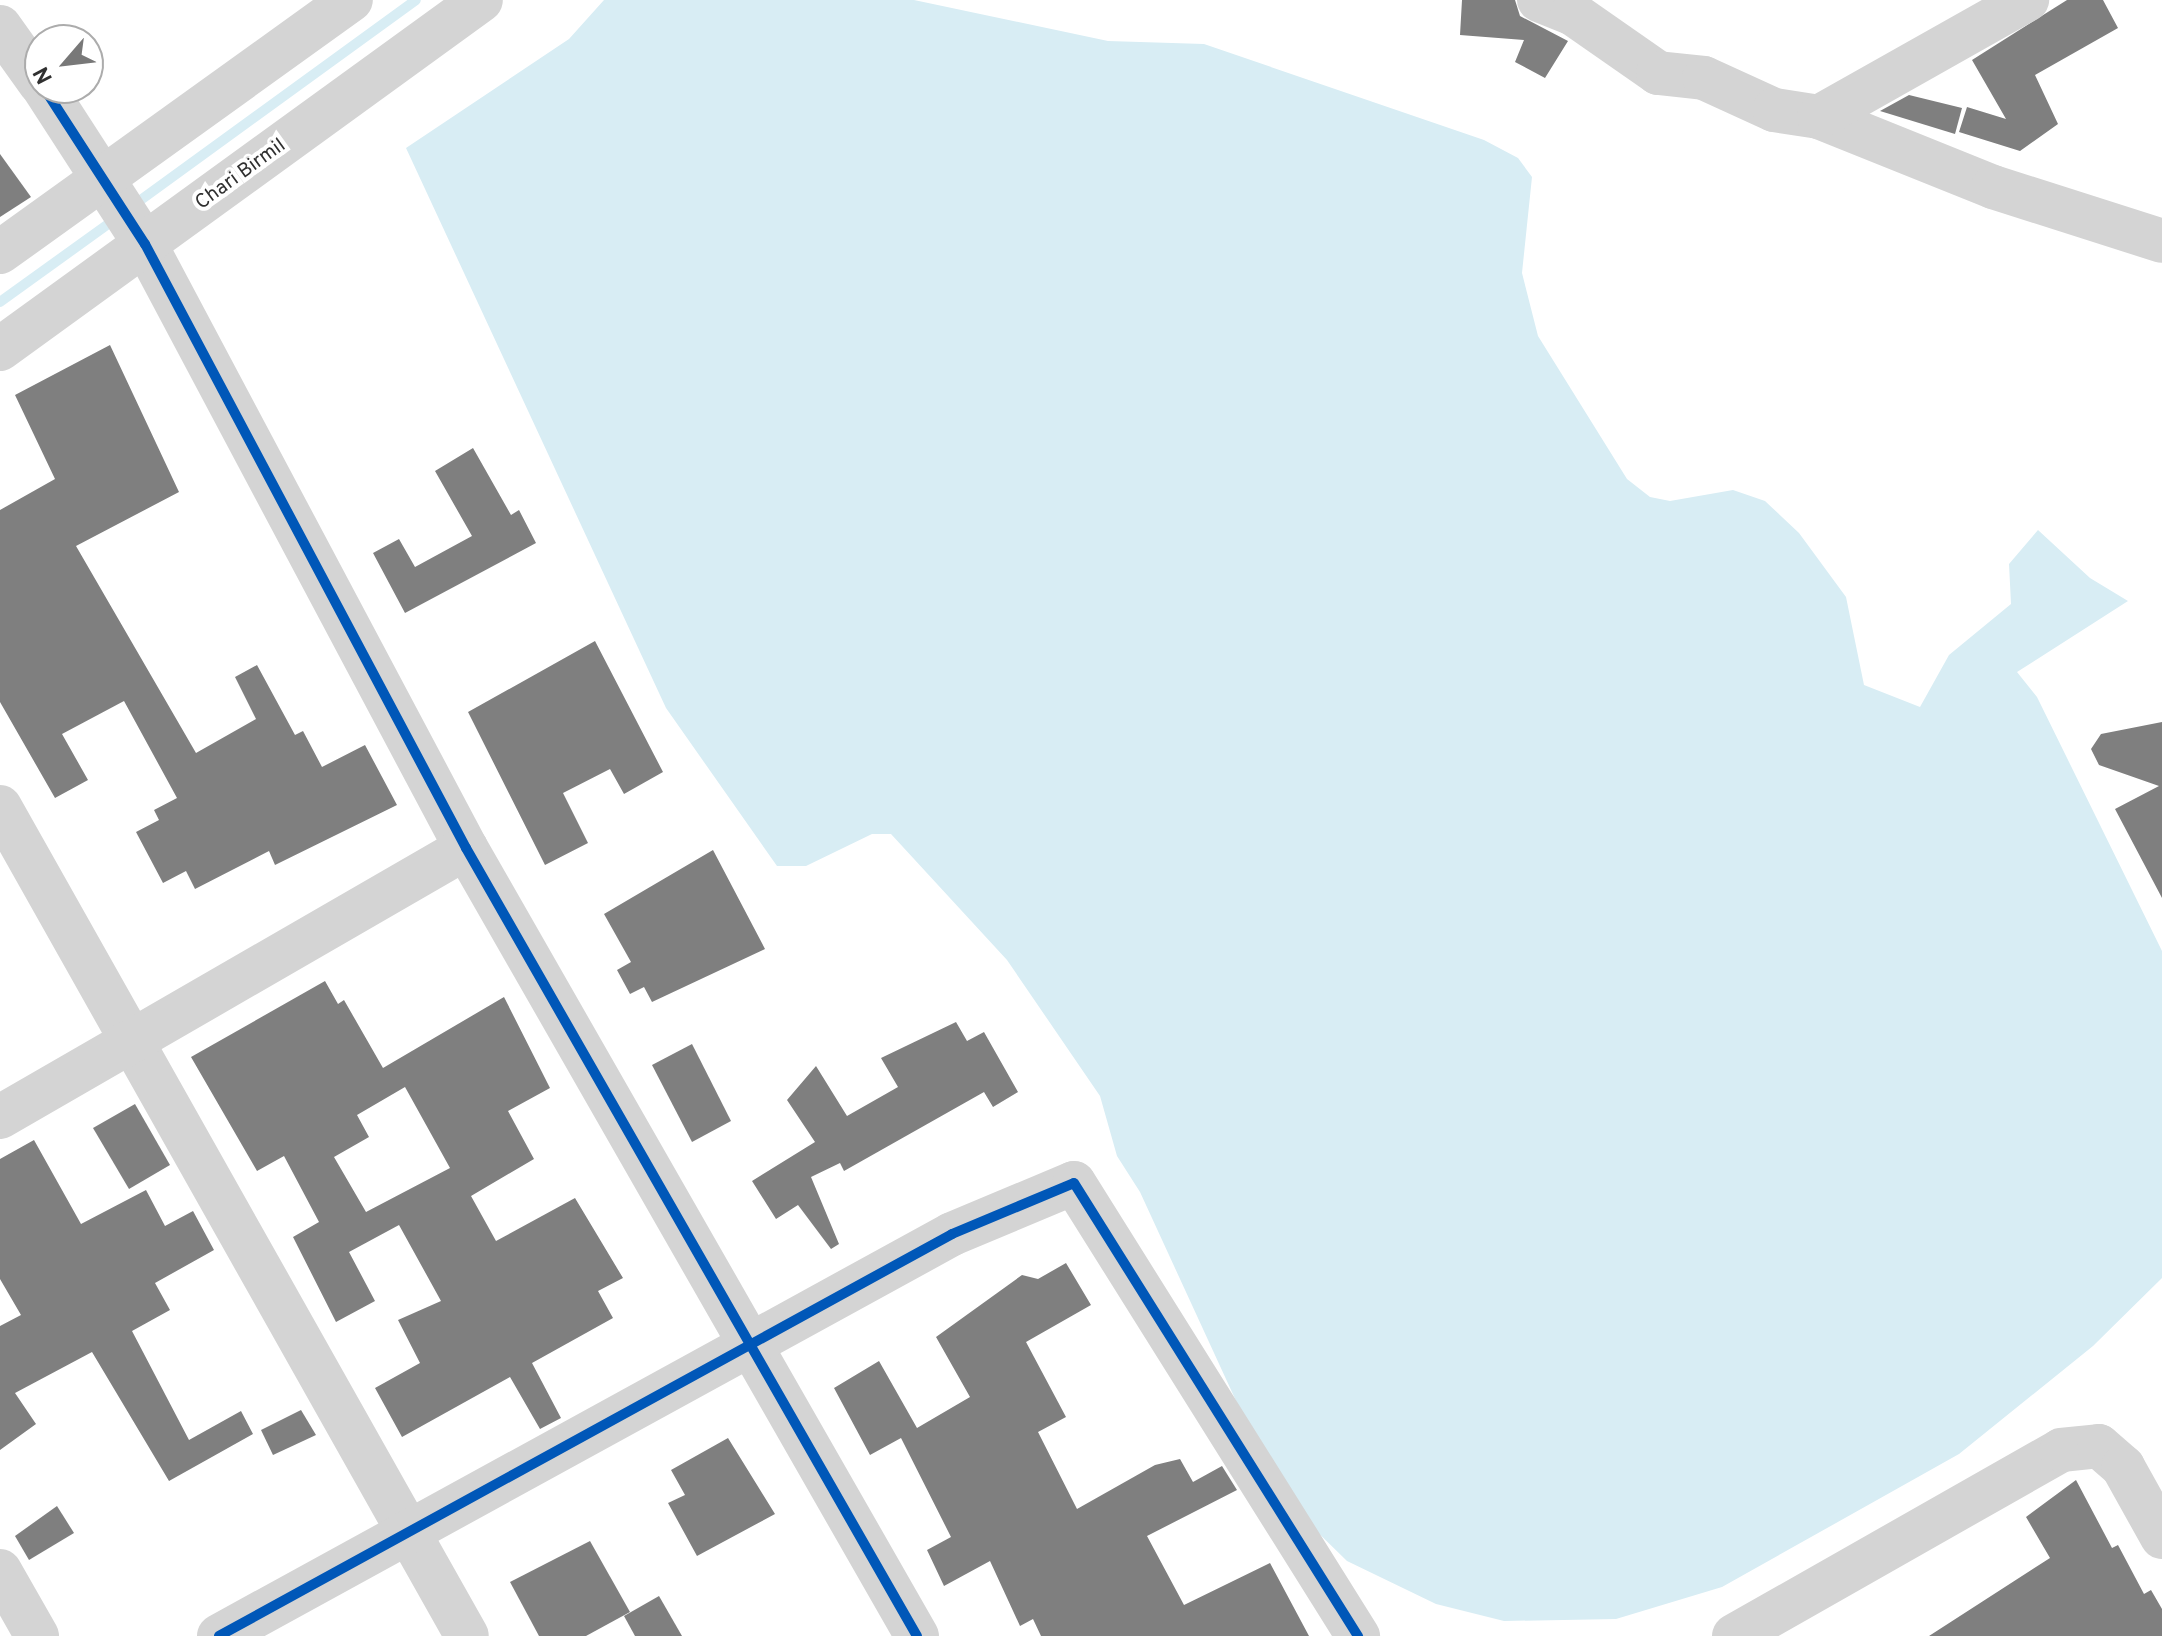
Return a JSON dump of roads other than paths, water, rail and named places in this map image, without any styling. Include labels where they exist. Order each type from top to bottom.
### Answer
[{"type":"street","name":"Chari Birmil","points":[[0,349],[124,211],[351,0]]},
{"type":"street","name":"Chari Birmil","points":[[0,252],[124,211],[481,0]]},
{"type":"street","points":[[1539,0],[1572,13],[1658,73],[1704,78],[1774,110],[1819,117],[1993,187],[2162,241]]},
{"type":"street","points":[[1819,117],[2027,0]]},
{"type":"street","points":[[0,27],[24,61]]},
{"type":"street","points":[[54,104],[124,211],[466,848],[753,1344],[917,1636]]},
{"type":"street","points":[[0,807],[467,1636]]},
{"type":"street","points":[[0,1117],[466,848]]},
{"type":"street","points":[[219,1636],[952,1234],[1074,1183],[1358,1636]]},
{"type":"street","points":[[1734,1636],[2061,1450],[2099,1446],[2123,1467],[2162,1537]]},
{"type":"street","points":[[0,1571],[37,1636]]},
{"type":"waterway","points":[[131,207],[416,0]]},
{"type":"waterway","points":[[0,302],[115,219]]}]
